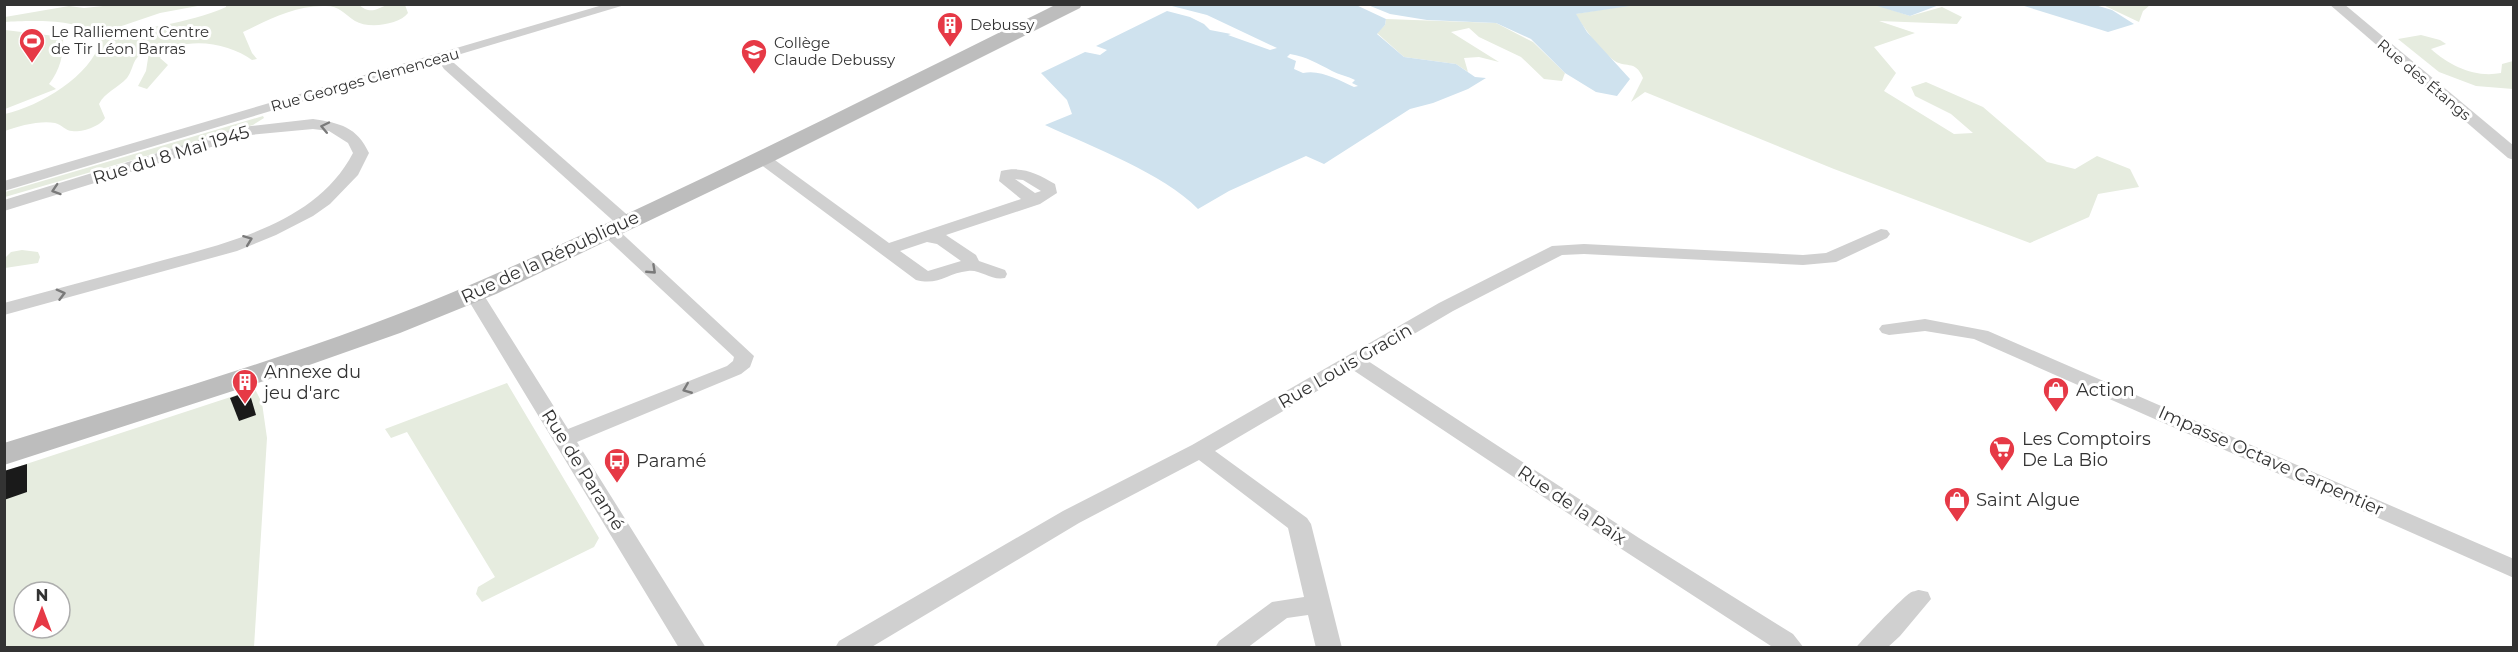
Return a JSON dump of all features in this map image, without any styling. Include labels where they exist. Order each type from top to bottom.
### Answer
[{"type":"street","points":[[575,4],[588,15]]},
{"type":"street","name":"Rue Georges Clemenceau","points":[[4,186],[622,4]]},
{"type":"street","name":"Rue de la République","points":[[4,454],[253,374],[390,327],[473,293],[762,158],[1073,4]]},
{"type":"street","name":"Rue des Étangs","points":[[2335,4],[2514,155]]},
{"type":"street","points":[[449,66],[618,227],[744,356],[743,363],[734,370],[564,439]]},
{"type":"street","name":"Rue du 8 Mai 1945","points":[[4,206],[248,130],[313,124],[333,127],[354,140],[361,153],[354,171],[327,199],[309,211],[265,233],[231,247],[4,309]]},
{"type":"street","points":[[762,158],[923,276],[931,277],[969,264],[998,274]]},
{"type":"street","points":[[888,249],[1034,200]]},
{"type":"street","name":"Rue Louis Gracin","points":[[849,647],[1071,516],[1200,450],[1446,307],[1558,250],[1584,249],[1803,260],[1830,258],[1881,234]]},
{"type":"street","points":[[926,236],[942,240],[969,258],[969,264]]},
{"type":"street","name":"Rue de Paramé","points":[[473,293],[693,648]]},
{"type":"street","name":"Impasse Octave Carpentier","points":[[1889,329],[1911,324],[1936,325],[1981,335],[2514,569]]},
{"type":"street","name":"Rue de la Paix","points":[[1354,361],[1631,544],[1784,641],[1791,648]]},
{"type":"street","points":[[1200,450],[1299,524],[1329,648]]},
{"type":"street","points":[[1869,648],[1892,629],[1919,599]]},
{"type":"street","points":[[1228,648],[1281,609],[1319,604]]},
{"type":"shaded area","points":[[122,4],[203,5],[160,13],[93,34],[76,25],[64,23],[5,22],[5,17],[69,6],[84,8]]},
{"type":"shaded area","points":[[358,4],[367,10],[378,9],[390,4],[405,5],[408,13],[391,23],[368,25],[355,21],[333,7],[302,8],[272,18],[243,32],[257,59],[252,60],[231,49],[205,44],[180,46],[169,50],[160,58],[168,65],[147,89],[138,86],[146,71],[149,52],[145,52],[135,60],[127,78],[108,93],[99,104],[105,118],[95,126],[76,131],[68,130],[55,123],[43,122],[5,131],[5,114],[33,104],[62,88],[87,66],[101,40],[195,18],[226,7],[226,5]]},
{"type":"shaded area","points":[[1636,4],[1874,4],[1910,16],[1942,7],[1962,17],[1957,24],[1879,21],[1915,33],[1874,47],[1896,73],[1884,91],[1954,134],[1973,133],[1951,114],[1915,96],[1911,87],[1926,82],[1983,107],[2047,162],[2075,169],[2097,156],[2130,169],[2139,187],[2098,194],[2089,217],[2030,243],[1834,169],[1645,92],[1631,102],[1643,78],[1640,72],[1637,68],[1621,64],[1607,55],[1575,14]]},
{"type":"shaded area","points":[[2103,5],[2150,5],[2143,11],[2139,22]]},
{"type":"shaded area","points":[[1386,19],[1496,23],[1533,42],[1565,73],[1562,81],[1544,79],[1521,57],[1479,37],[1469,28],[1451,32],[1499,62],[1479,57],[1464,58],[1468,72],[1456,64],[1404,57],[1377,33],[1385,25]]},
{"type":"shaded area","name":"Le Ralliement Centre de Tir Léon Barras","points":[[5,30],[63,37],[63,43],[59,67],[49,84],[56,89],[5,109]]},
{"type":"shaded area","points":[[2421,35],[2446,44],[2431,49],[2446,61],[2472,72],[2501,73],[2502,64],[2513,61],[2513,89],[2476,86],[2439,72],[2398,39]]},
{"type":"shaded area","points":[[263,116],[264,118],[253,125],[5,197],[5,192]]},
{"type":"shaded area","points":[[22,250],[38,252],[40,257],[38,263],[5,268],[5,258],[11,252]]},
{"type":"shaded area","points":[[507,383],[599,538],[594,547],[482,602],[476,594],[478,587],[495,577],[407,432],[391,438],[385,429]]},
{"type":"shaded area","points":[[255,389],[262,403],[267,438],[254,647],[5,648],[5,471]]},
{"type":"water","points":[[1354,4],[1386,19],[1385,25],[1377,34],[1404,57],[1456,64],[1475,77],[1486,78],[1468,89],[1433,103],[1410,109],[1324,164],[1306,156],[1229,191],[1198,209],[1147,172],[1045,125],[1072,114],[1067,100],[1041,73],[1085,52],[1100,55],[1107,50],[1096,46],[1167,11],[1190,17],[1210,30],[1231,34],[1228,35],[1270,50],[1277,48],[1207,15],[1168,5]],"holes":[[[1290,54],[1355,80],[1352,83],[1358,86],[1354,87],[1323,74],[1303,73],[1294,69],[1296,61],[1287,57]]]},
{"type":"water","points":[[1368,5],[1636,5],[1576,14],[1587,32],[1630,79],[1617,96],[1596,92],[1565,73],[1531,39],[1496,23],[1427,20],[1390,14]]},
{"type":"water","points":[[1874,5],[1939,5],[1910,16]]},
{"type":"water","points":[[2021,5],[2095,5],[2112,10],[2134,24],[2108,32]]},
{"type":"building","name":"Annexe du jeu d'arc","points":[[249,391],[256,415],[239,421],[230,398]]},
{"type":"building","points":[[27,464],[27,492],[4,500],[4,471]]},
{"type":"place","name":"Debussy","points":[[950,48]]},
{"type":"place","name":"Le Ralliement Centre de Tir Léon Barras","points":[[32,64]]},
{"type":"place","name":"Collège Claude Debussy","points":[[754,75]]},
{"type":"place","name":"Annexe du jeu d'arc","points":[[245,405]]},
{"type":"place","name":"Action","points":[[2056,413]]},
{"type":"place","name":"Les Comptoirs De La Bio","points":[[2002,472]]},
{"type":"place","name":"Paramé","points":[[617,484]]},
{"type":"place","name":"Saint Algue","points":[[1957,523]]}]
